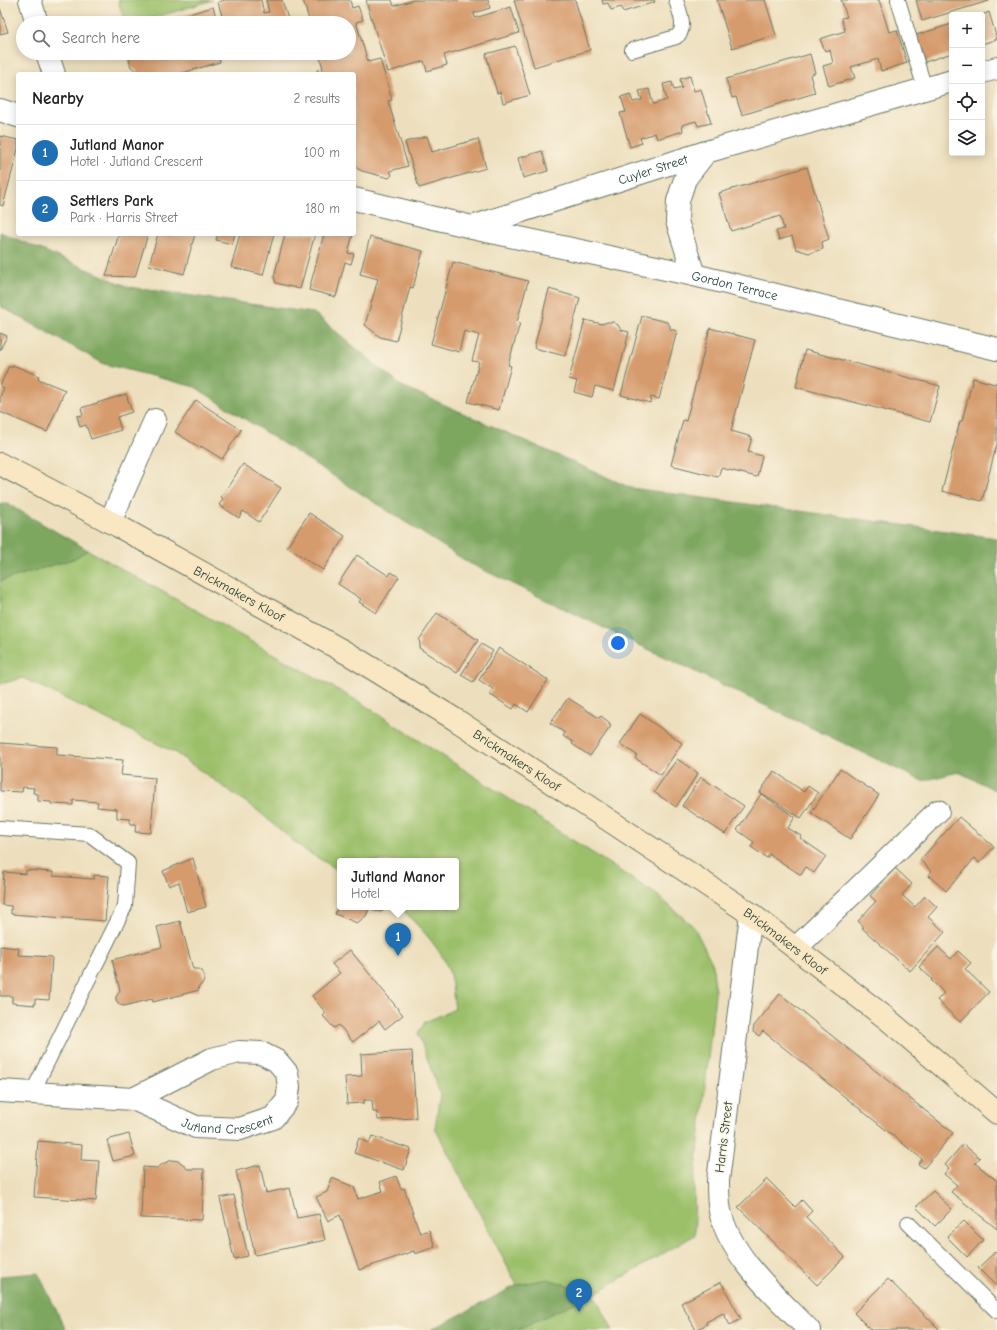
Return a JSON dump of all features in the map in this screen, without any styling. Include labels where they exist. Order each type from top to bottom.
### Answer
[{"type":"street","points":[[30,0],[35,16]]},
{"type":"street","points":[[49,60],[53,72]]},
{"type":"street","points":[[985,71],[997,68]]},
{"type":"street","name":"Cuyler Street","points":[[472,227],[706,152],[949,82]]},
{"type":"street","points":[[0,110],[16,115]]},
{"type":"street","points":[[694,275],[677,220],[678,201],[685,179],[706,152]]},
{"type":"street","points":[[356,199],[472,227]]},
{"type":"street","name":"Gordon Terrace","points":[[472,227],[694,275],[997,349]]},
{"type":"street","points":[[110,522],[155,420]]},
{"type":"street","name":"Brickmakers Kloof","points":[[0,464],[110,522],[352,656],[476,733],[751,914],[886,1018],[997,1113]]},
{"type":"street","points":[[796,948],[938,811]]},
{"type":"street","name":"Harris Street","points":[[751,914],[718,1181],[720,1211],[728,1233],[737,1249],[763,1284],[809,1330]]},
{"type":"street","name":"Jutland Crescent","points":[[0,1090],[133,1099],[196,1127],[240,1129],[273,1118],[287,1101],[289,1087],[287,1073],[278,1061],[261,1053],[239,1052],[212,1059],[133,1099]]},
{"type":"lane","points":[[632,50],[676,37],[680,34],[682,31],[682,18],[676,0]]},
{"type":"lane","points":[[898,0],[925,89]]},
{"type":"lane","points":[[0,828],[89,834],[128,863],[125,906],[32,1093]]},
{"type":"lane","points":[[908,1223],[997,1311]]},
{"type":"green space","points":[[118,0],[213,0],[160,16],[123,16]]},
{"type":"green space","points":[[0,232],[129,287],[314,313],[400,385],[631,488],[997,538],[997,791],[959,772],[922,781],[469,563],[195,387],[104,364],[0,306]]},
{"type":"green space","points":[[6,503],[88,550],[73,559],[0,581],[0,504]]},
{"type":"green space","points":[[88,550],[363,704],[657,895],[694,927],[713,965],[715,994],[694,1188],[695,1235],[594,1294],[613,1330],[516,1330],[593,1294],[548,1279],[517,1285],[435,1128],[440,1094],[418,1033],[425,1022],[455,1009],[452,983],[447,965],[436,947],[403,910],[459,910],[459,858],[337,858],[337,869],[303,849],[257,810],[174,752],[23,678],[0,684],[0,581],[73,559]]},
{"type":"green space","points":[[38,1273],[66,1330],[0,1330],[0,1276]]},
{"type":"green space","points":[[548,1279],[594,1294],[516,1330],[431,1330],[517,1285]]},
{"type":"building","points":[[225,0],[261,0],[264,13],[269,12],[266,0],[282,0],[287,16],[222,16],[218,2]]},
{"type":"building","points":[[303,0],[350,0],[352,8],[358,6],[363,20],[356,22],[356,16],[308,16]]},
{"type":"building","points":[[392,0],[394,6],[413,0],[488,0],[490,8],[474,13],[475,18],[511,7],[519,33],[444,55],[447,65],[427,71],[424,61],[388,72],[366,1]]},
{"type":"building","points":[[514,0],[575,0],[590,50],[534,67]]},
{"type":"building","points":[[602,0],[654,0],[655,2],[623,12],[621,7],[611,10],[608,3],[603,4]]},
{"type":"building","points":[[717,0],[765,0],[776,35],[732,48]]},
{"type":"building","points":[[841,0],[879,0],[889,32],[897,30],[907,63],[881,71],[878,59],[851,67],[855,78],[829,86],[823,66],[833,63],[830,50],[825,51],[820,39],[845,31],[841,18],[847,17]]},
{"type":"building","points":[[916,0],[989,1],[949,12],[922,21]]},
{"type":"building","points":[[213,7],[216,16],[182,16]]},
{"type":"building","points":[[0,8],[8,32],[0,34]]},
{"type":"building","points":[[989,12],[997,39],[985,43],[985,14]]},
{"type":"building","points":[[356,22],[368,62],[380,59],[392,100],[388,101],[408,166],[390,171],[392,175],[389,178],[358,169],[356,166],[356,72],[318,72],[317,70],[323,69],[321,60],[356,60]]},
{"type":"building","points":[[949,25],[949,54],[925,62],[916,35]]},
{"type":"building","points":[[515,46],[530,95],[503,103],[500,92],[497,93],[486,54]]},
{"type":"building","points":[[810,54],[815,73],[810,75],[815,93],[742,115],[736,97],[732,98],[726,79]]},
{"type":"building","points":[[129,60],[220,60],[220,62],[186,72],[137,72],[131,67]]},
{"type":"building","points":[[690,76],[694,91],[701,89],[711,123],[698,126],[696,121],[682,125],[683,131],[657,139],[655,133],[640,138],[642,143],[630,147],[620,113],[626,112],[621,97],[630,94],[633,102],[642,100],[639,91],[649,89],[653,104],[667,100],[663,84],[672,82],[674,90],[682,88],[680,79]]},
{"type":"building","points":[[0,136],[16,140],[16,157],[3,206],[0,205]]},
{"type":"building","points":[[427,136],[432,152],[478,139],[486,168],[419,188],[405,142]]},
{"type":"building","points":[[542,151],[548,171],[523,178],[518,158]]},
{"type":"building","points":[[807,167],[829,239],[822,242],[823,249],[809,253],[796,249],[792,236],[779,240],[776,231],[784,229],[780,216],[731,231],[719,193]]},
{"type":"building","points":[[118,236],[147,236],[135,277],[106,276]]},
{"type":"building","points":[[157,236],[194,236],[184,274],[149,265]]},
{"type":"building","points":[[217,236],[234,236],[232,244],[216,240]]},
{"type":"building","points":[[239,236],[273,236],[263,275],[231,267]]},
{"type":"building","points":[[284,236],[314,236],[300,289],[276,283],[274,277]]},
{"type":"building","points":[[323,236],[352,236],[348,253],[354,254],[351,264],[345,262],[336,297],[309,290]]},
{"type":"building","points":[[370,237],[423,251],[413,288],[410,287],[396,341],[380,337],[365,325],[378,279],[360,274]]},
{"type":"building","points":[[453,262],[528,281],[517,322],[520,323],[508,365],[511,366],[499,410],[468,402],[479,362],[472,361],[479,335],[464,331],[459,352],[431,344]]},
{"type":"building","points":[[549,289],[580,298],[565,356],[534,348]]},
{"type":"building","points":[[642,316],[667,322],[670,329],[677,331],[659,399],[651,397],[650,403],[621,395]]},
{"type":"building","points":[[585,320],[602,324],[613,322],[618,325],[621,330],[629,332],[614,391],[595,386],[592,397],[574,392],[577,381],[569,379]]},
{"type":"building","points":[[710,328],[755,340],[731,431],[752,437],[748,452],[762,456],[757,477],[721,468],[718,477],[671,465],[683,420],[686,421]]},
{"type":"building","points":[[0,333],[7,336],[0,350]]},
{"type":"building","points":[[805,350],[940,386],[930,422],[796,387]]},
{"type":"building","points":[[13,365],[39,376],[38,379],[65,390],[47,432],[0,412],[0,397],[4,388],[0,386],[9,366],[12,368]]},
{"type":"building","points":[[973,378],[995,384],[997,382],[997,443],[982,501],[942,491]]},
{"type":"building","points":[[126,394],[132,412],[117,417],[121,430],[91,439],[86,425],[80,427],[77,416],[83,415],[81,408]]},
{"type":"building","points":[[196,400],[241,430],[222,459],[201,446],[200,448],[175,432]]},
{"type":"building","points":[[243,464],[281,488],[259,522],[243,511],[239,518],[219,505],[223,499],[221,497]]},
{"type":"building","points":[[309,513],[345,536],[323,570],[287,547]]},
{"type":"building","points":[[357,555],[389,576],[391,572],[399,577],[376,613],[359,602],[361,599],[338,584]]},
{"type":"building","points":[[437,613],[478,640],[457,673],[419,648],[419,640]]},
{"type":"building","points":[[481,644],[493,651],[473,682],[461,675]]},
{"type":"building","points":[[499,648],[548,680],[528,712],[516,704],[513,709],[489,694],[493,689],[479,680]]},
{"type":"building","points":[[568,698],[599,718],[601,716],[610,723],[609,725],[611,726],[590,756],[572,744],[573,742],[563,736],[565,733],[550,723]]},
{"type":"building","points":[[640,714],[682,743],[661,775],[635,758],[637,755],[620,744]]},
{"type":"building","points":[[0,743],[57,747],[57,755],[123,760],[121,775],[155,778],[151,833],[135,832],[136,824],[130,824],[130,819],[117,818],[117,809],[97,807],[98,802],[73,800],[73,805],[51,804],[51,802],[38,801],[38,794],[33,793],[34,788],[23,787],[22,792],[0,791]]},
{"type":"building","points":[[677,759],[698,773],[676,807],[654,792]]},
{"type":"building","points":[[840,769],[879,795],[850,839],[811,813]]},
{"type":"building","points":[[774,771],[804,792],[808,786],[818,793],[801,818],[760,792]]},
{"type":"building","points":[[701,777],[744,806],[725,834],[682,806]]},
{"type":"building","points":[[761,794],[795,817],[788,828],[801,836],[800,838],[826,856],[814,873],[806,867],[801,875],[769,854],[767,858],[751,847],[754,842],[737,830]]},
{"type":"building","points":[[959,817],[994,847],[979,863],[975,858],[946,891],[928,875],[931,871],[920,860]]},
{"type":"building","points":[[193,858],[206,907],[187,912],[179,882],[169,886],[163,871]]},
{"type":"building","points":[[895,868],[912,884],[902,895],[915,907],[925,896],[937,907],[928,917],[945,932],[910,971],[862,928],[864,927],[858,921],[876,901],[870,896]]},
{"type":"building","points":[[26,870],[53,872],[53,876],[94,879],[94,875],[109,876],[105,921],[11,914],[11,906],[2,905],[4,872],[26,874]]},
{"type":"building","points":[[337,909],[369,910],[366,916],[357,923],[335,914]]},
{"type":"building","points":[[180,921],[193,969],[202,971],[204,975],[202,984],[198,987],[199,990],[153,1002],[152,999],[124,1006],[120,1005],[116,1000],[120,990],[112,960],[162,947],[157,927]]},
{"type":"building","points":[[0,946],[19,948],[18,955],[52,957],[49,1000],[35,999],[35,1005],[12,1003],[12,996],[0,996]]},
{"type":"building","points":[[938,947],[951,959],[958,951],[971,963],[965,969],[989,992],[960,1022],[937,1000],[944,993],[919,967]]},
{"type":"building","points":[[350,950],[403,1015],[385,1029],[379,1021],[353,1042],[339,1025],[334,1028],[323,1016],[326,1013],[312,996],[340,973],[332,964]]},
{"type":"building","points":[[780,994],[953,1133],[924,1168],[918,1164],[922,1159],[763,1031],[759,1036],[753,1032],[754,1026]]},
{"type":"building","points":[[412,1051],[416,1118],[378,1120],[377,1112],[373,1112],[372,1100],[364,1100],[364,1103],[347,1104],[345,1077],[362,1076],[361,1054]]},
{"type":"building","points":[[129,1134],[135,1156],[113,1161],[107,1140]]},
{"type":"building","points":[[372,1136],[411,1149],[404,1170],[354,1153],[359,1138],[369,1143]]},
{"type":"building","points":[[38,1141],[82,1145],[81,1160],[99,1161],[96,1201],[34,1197]]},
{"type":"building","points":[[963,1144],[980,1158],[975,1163],[997,1181],[997,1229],[951,1192],[957,1185],[944,1174],[949,1168],[945,1165]]},
{"type":"building","points":[[172,1160],[183,1164],[187,1169],[204,1169],[202,1220],[141,1218],[143,1167],[158,1168],[162,1164]]},
{"type":"building","points":[[260,1165],[266,1193],[290,1188],[297,1218],[319,1214],[325,1240],[255,1255],[236,1171]]},
{"type":"building","points":[[396,1176],[401,1189],[404,1188],[420,1233],[429,1230],[435,1247],[415,1254],[414,1251],[359,1270],[340,1215],[328,1221],[316,1197],[327,1192],[332,1178],[354,1187],[358,1199],[383,1191],[380,1182]]},
{"type":"building","points":[[767,1179],[795,1207],[802,1200],[812,1211],[806,1217],[845,1257],[817,1285],[738,1207]]},
{"type":"building","points":[[933,1191],[952,1209],[935,1226],[916,1207]]},
{"type":"building","points":[[234,1195],[248,1256],[234,1259],[220,1198]]},
{"type":"building","points":[[964,1221],[983,1240],[967,1257],[947,1237]]},
{"type":"building","points":[[995,1252],[997,1254],[997,1287],[978,1268]]},
{"type":"building","points":[[888,1279],[940,1330],[871,1330],[854,1313]]},
{"type":"building","points":[[721,1282],[741,1319],[730,1325],[723,1313],[706,1322],[707,1324],[696,1330],[681,1303]]},
{"type":"place","name":"Jutland Manor","points":[[398,956]]},
{"type":"place","name":"Settlers Park","points":[[579,1312]]}]
